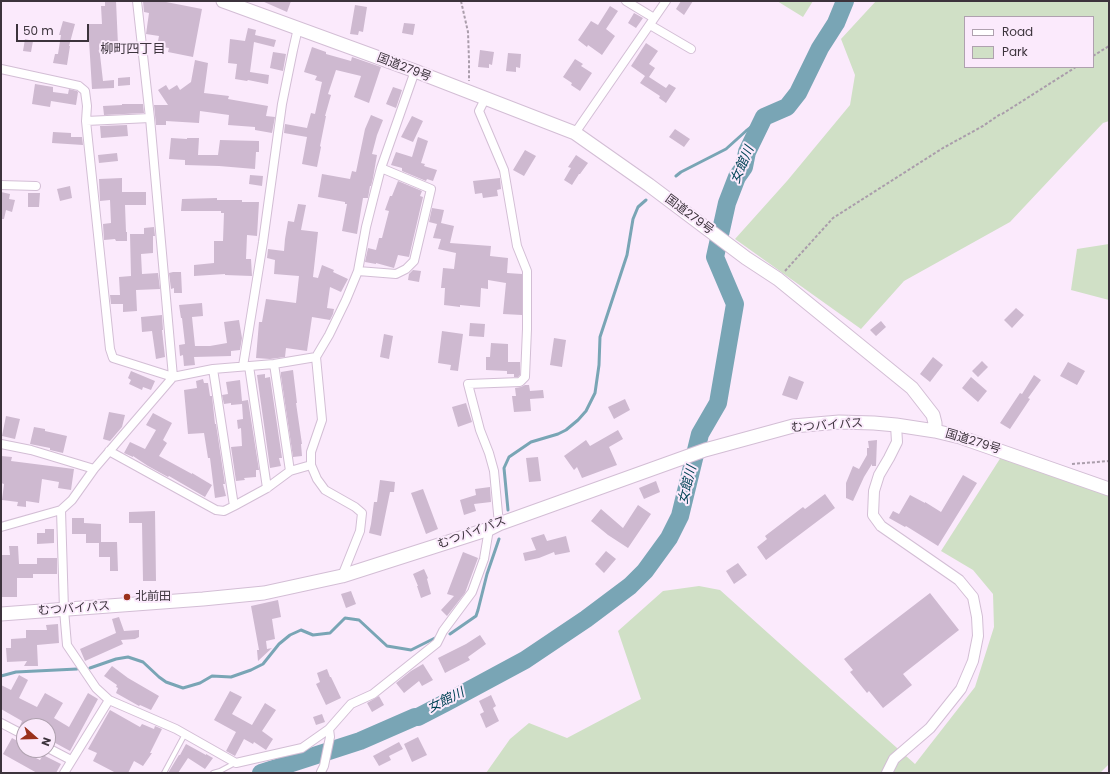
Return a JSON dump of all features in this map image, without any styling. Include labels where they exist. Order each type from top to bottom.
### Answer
[{"type":"highway","name":"国道279号","points":[[223,1],[575,133],[649,185],[746,258],[778,279],[912,388],[933,415],[936,423],[935,430],[960,437],[1109,489]]},
{"type":"highway","name":"むつバイパス","points":[[1,614],[264,593],[342,576],[494,527],[705,450],[794,426],[839,422],[874,423],[935,430]]},
{"type":"street","points":[[1,527],[61,510],[72,500],[94,469],[173,377],[150,118],[137,1]]},
{"type":"street","points":[[626,1],[691,49]]},
{"type":"street","points":[[575,133],[666,1]]},
{"type":"street","points":[[267,488],[246,366],[282,104],[292,50],[298,28]]},
{"type":"street","points":[[1,69],[79,86],[85,91],[87,106],[86,121],[110,350],[113,358],[173,377],[213,369],[274,364],[316,357]]},
{"type":"street","points":[[342,576],[360,531],[362,513],[355,507],[325,490],[316,479],[312,465],[311,452],[322,420],[316,357],[329,335],[358,271],[366,227],[381,168],[415,72]]},
{"type":"street","points":[[321,770],[330,733],[351,704],[373,694],[438,643],[443,631],[472,592],[494,527],[494,471],[480,430],[468,384],[520,382],[525,377],[527,271],[517,246],[504,170],[479,111],[485,99]]},
{"type":"street","points":[[86,121],[150,118]]},
{"type":"street","points":[[358,271],[396,274],[406,269],[414,262],[431,189],[381,168]]},
{"type":"street","points":[[1,185],[36,186]]},
{"type":"street","points":[[274,364],[290,471]]},
{"type":"street","points":[[213,369],[234,506]]},
{"type":"street","points":[[887,773],[894,759],[930,728],[961,689],[973,661],[978,636],[977,617],[973,597],[959,580],[881,526],[873,515],[874,491],[878,475],[897,442],[896,425]]},
{"type":"street","points":[[1,444],[31,450],[94,469]]},
{"type":"street","points":[[109,451],[216,510],[224,511],[267,488],[290,471],[312,465]]},
{"type":"street","points":[[61,510],[64,610],[67,645],[96,688],[109,700],[176,729],[236,763],[302,748],[330,733]]},
{"type":"street","points":[[64,773],[109,700]]},
{"type":"street","points":[[1,723],[16,731]]},
{"type":"street","points":[[56,752],[71,760]]},
{"type":"lane","points":[[164,773],[185,734]]},
{"type":"lane","points":[[213,773],[220,772],[236,763]]},
{"type":"path","points":[[462,1],[468,32],[470,60],[468,93]]},
{"type":"path","points":[[1094,55],[1109,46]]},
{"type":"path","points":[[778,279],[833,218],[943,148],[983,126],[1074,68]]},
{"type":"path","points":[[1066,464],[1109,460]]},
{"type":"green space","points":[[777,1],[813,1],[803,17]]},
{"type":"green space","points":[[876,1],[1109,1],[1109,121],[1103,123],[1010,222],[904,281],[861,329],[735,239],[787,181],[850,105],[855,75],[841,39]]},
{"type":"green space","points":[[1109,244],[1109,300],[1071,290],[1077,249]]},
{"type":"green space","points":[[1003,454],[1109,496],[1109,764],[1100,773],[486,773],[510,739],[529,723],[567,738],[641,699],[618,631],[663,591],[699,586],[720,590],[915,764],[975,687],[994,627],[993,594],[973,570],[941,551]]},
{"type":"building","points":[[105,1],[116,1],[118,45],[99,46],[103,81],[114,80],[114,88],[92,89],[88,24],[102,24],[101,6],[105,6]]},
{"type":"building","points":[[143,1],[161,1],[202,9],[193,57],[168,52],[169,48],[157,46],[159,36],[146,34],[149,13],[144,12]]},
{"type":"building","points":[[262,1],[291,1],[287,12]]},
{"type":"building","points":[[681,1],[693,1],[684,15],[676,9]]},
{"type":"building","points":[[355,5],[367,7],[363,32],[359,31],[358,35],[350,34]]},
{"type":"building","points":[[610,6],[618,11],[606,29],[615,36],[602,55],[578,40],[591,21],[598,25]]},
{"type":"building","points":[[634,13],[643,18],[636,28],[628,23]]},
{"type":"building","points":[[63,21],[75,24],[69,46],[67,65],[53,63],[55,54],[58,54],[61,35],[59,35]]},
{"type":"building","points":[[404,23],[415,24],[413,35],[402,33]]},
{"type":"building","points":[[248,28],[256,30],[255,35],[276,40],[274,47],[254,42],[250,72],[269,75],[268,84],[235,79],[237,64],[228,63],[230,39],[245,41]]},
{"type":"building","points":[[25,39],[33,41],[31,52],[23,51]]},
{"type":"building","points":[[646,43],[658,51],[649,64],[655,68],[649,77],[666,88],[669,84],[676,88],[666,103],[659,98],[660,96],[640,83],[645,76],[631,66]]},
{"type":"building","points":[[312,47],[326,52],[326,54],[351,61],[352,57],[381,67],[369,103],[354,97],[361,76],[336,70],[328,94],[331,95],[325,116],[317,167],[302,164],[307,137],[284,133],[285,124],[307,128],[311,113],[315,114],[322,82],[315,80],[317,76],[304,72]]},
{"type":"building","points":[[480,50],[494,52],[492,65],[489,64],[489,68],[478,67]]},
{"type":"building","points":[[273,52],[286,54],[283,71],[270,68]]},
{"type":"building","points":[[508,53],[521,54],[520,68],[516,67],[516,72],[506,71]]},
{"type":"building","points":[[575,59],[583,64],[581,66],[592,73],[580,91],[563,77]]},
{"type":"building","points":[[195,60],[208,63],[204,93],[229,96],[228,99],[268,106],[266,116],[275,117],[272,133],[255,130],[255,127],[228,125],[229,115],[200,111],[199,123],[166,121],[166,125],[156,125],[154,105],[168,105],[158,90],[166,85],[169,90],[177,85],[180,90],[191,82]]},
{"type":"building","points":[[130,77],[130,85],[118,86],[118,78]]},
{"type":"building","points":[[35,84],[53,87],[53,92],[68,94],[69,89],[77,91],[76,105],[51,101],[50,107],[32,104]]},
{"type":"building","points":[[393,87],[402,90],[396,108],[386,104]]},
{"type":"building","points":[[143,104],[144,113],[104,115],[103,106]]},
{"type":"building","points":[[371,115],[383,120],[372,154],[377,155],[373,178],[368,198],[363,198],[357,234],[342,231],[347,204],[345,204],[345,202],[318,197],[322,174],[350,179],[352,171],[356,172],[365,129]]},
{"type":"building","points":[[412,116],[423,121],[413,142],[401,137]]},
{"type":"building","points":[[127,125],[128,136],[101,138],[100,126]]},
{"type":"building","points":[[675,129],[690,139],[684,147],[669,137]]},
{"type":"building","points":[[53,132],[71,133],[71,137],[82,137],[83,145],[52,143]]},
{"type":"building","points":[[418,137],[428,141],[421,163],[425,164],[424,166],[437,170],[433,181],[427,179],[426,181],[402,171],[402,168],[391,165],[396,152],[412,157]]},
{"type":"building","points":[[171,138],[199,138],[198,155],[218,155],[220,140],[259,141],[259,152],[256,152],[255,169],[185,165],[185,160],[169,159]]},
{"type":"building","points":[[525,150],[536,156],[524,176],[513,170]]},
{"type":"building","points":[[117,153],[118,161],[99,163],[98,155]]},
{"type":"building","points":[[576,155],[588,163],[572,185],[564,180],[571,168],[568,167]]},
{"type":"building","points":[[250,175],[263,176],[262,186],[249,184]]},
{"type":"building","points":[[122,178],[122,192],[146,192],[146,205],[125,205],[127,241],[116,241],[115,239],[104,240],[103,224],[111,223],[110,200],[100,201],[99,179]]},
{"type":"building","points":[[500,178],[501,189],[497,190],[498,196],[483,198],[482,193],[475,194],[473,181]]},
{"type":"building","points":[[398,181],[422,191],[420,196],[423,197],[409,257],[398,255],[394,268],[376,263],[365,262],[368,248],[376,250],[379,238],[382,238],[389,211],[385,210]]},
{"type":"building","points":[[70,186],[72,198],[60,201],[57,189]]},
{"type":"building","points":[[1,192],[10,194],[9,199],[15,200],[12,212],[6,210],[4,219],[1,219]]},
{"type":"building","points":[[28,193],[40,193],[39,207],[28,207]]},
{"type":"building","points":[[217,198],[217,200],[259,202],[257,236],[247,235],[246,259],[251,259],[252,276],[225,274],[194,276],[194,265],[214,263],[214,241],[223,241],[224,213],[221,213],[221,211],[181,211],[182,199]]},
{"type":"building","points":[[298,204],[306,205],[301,230],[318,232],[313,277],[318,278],[322,265],[334,270],[333,272],[348,279],[341,292],[330,287],[327,308],[334,309],[330,320],[312,317],[307,351],[286,348],[285,357],[270,359],[256,358],[259,322],[262,322],[266,299],[296,303],[299,276],[274,274],[275,260],[267,258],[268,249],[284,251],[288,221],[294,222]]},
{"type":"building","points":[[432,208],[444,210],[441,223],[454,226],[450,243],[491,246],[490,256],[508,258],[507,273],[522,274],[522,315],[503,314],[506,283],[488,280],[488,289],[481,288],[480,307],[444,305],[445,288],[441,288],[443,268],[454,269],[456,253],[438,249],[441,239],[433,238],[437,224],[429,222]]},
{"type":"building","points":[[154,227],[155,236],[153,236],[153,253],[141,254],[142,274],[158,273],[160,289],[136,290],[137,311],[123,312],[123,304],[111,304],[110,295],[120,295],[119,277],[131,276],[130,234],[144,234],[144,228]]},
{"type":"building","points":[[413,270],[421,271],[419,282],[408,280],[409,274]]},
{"type":"building","points":[[181,272],[182,293],[174,293],[174,288],[171,289],[169,273]]},
{"type":"building","points":[[202,303],[203,316],[192,317],[195,346],[210,346],[227,343],[224,322],[239,320],[242,338],[240,350],[231,351],[231,356],[194,357],[195,365],[184,366],[183,355],[180,356],[179,345],[185,344],[179,305]]},
{"type":"building","points":[[1016,308],[1024,315],[1012,328],[1004,320]]},
{"type":"building","points":[[162,315],[165,357],[156,359],[152,331],[142,332],[141,317]]},
{"type":"building","points":[[881,321],[886,327],[876,336],[870,330]]},
{"type":"building","points":[[470,323],[485,324],[484,337],[469,336]]},
{"type":"building","points":[[442,331],[463,334],[458,371],[450,370],[451,365],[438,363]]},
{"type":"building","points":[[384,334],[393,336],[389,359],[380,357]]},
{"type":"building","points":[[554,338],[566,340],[562,367],[550,365]]},
{"type":"building","points":[[491,343],[508,344],[508,362],[520,362],[520,375],[518,377],[514,377],[514,374],[507,374],[507,371],[486,370],[486,357],[490,357]]},
{"type":"building","points":[[933,357],[943,365],[930,382],[920,374]]},
{"type":"building","points":[[982,361],[988,367],[978,377],[972,371]]},
{"type":"building","points":[[1068,362],[1085,371],[1077,385],[1060,376]]},
{"type":"building","points":[[293,370],[302,444],[302,456],[293,457],[281,372]]},
{"type":"building","points":[[131,371],[155,381],[151,390],[143,387],[142,390],[129,384],[131,380],[128,378]]},
{"type":"building","points":[[265,374],[265,378],[270,377],[282,458],[279,458],[281,466],[270,468],[257,375]]},
{"type":"building","points":[[1034,375],[1041,380],[1028,398],[1030,399],[1010,429],[1000,423]]},
{"type":"building","points":[[789,376],[804,382],[797,400],[782,395]]},
{"type":"building","points":[[971,377],[987,391],[978,402],[962,388]]},
{"type":"building","points":[[203,379],[204,383],[208,383],[210,396],[212,396],[225,484],[223,484],[226,496],[215,498],[210,458],[208,458],[204,433],[188,434],[184,390],[197,388],[196,381]]},
{"type":"building","points":[[240,380],[242,401],[248,400],[259,470],[256,470],[256,477],[244,478],[245,480],[236,481],[231,447],[242,446],[241,428],[238,429],[237,420],[243,419],[242,404],[224,404],[222,395],[228,394],[226,382]]},
{"type":"building","points":[[529,385],[530,391],[543,390],[544,398],[530,399],[531,411],[514,412],[512,396],[516,396],[515,388]]},
{"type":"building","points":[[625,399],[630,410],[614,419],[608,407]]},
{"type":"building","points":[[466,403],[472,422],[458,427],[452,407]]},
{"type":"building","points":[[109,412],[125,415],[122,427],[110,441],[103,439]]},
{"type":"building","points":[[153,413],[172,423],[163,440],[167,443],[159,456],[212,485],[205,497],[169,476],[168,477],[148,466],[133,456],[124,453],[130,442],[145,449],[156,430],[146,425]]},
{"type":"building","points":[[6,416],[20,419],[15,439],[2,436]]},
{"type":"building","points":[[34,427],[67,436],[63,453],[50,450],[50,448],[30,444]]},
{"type":"building","points":[[618,430],[623,439],[609,447],[617,465],[582,478],[577,467],[574,470],[564,456],[586,440],[590,446]]},
{"type":"building","points":[[877,440],[876,466],[872,466],[872,464],[853,501],[846,498],[846,483],[853,466],[859,469],[867,455],[867,448],[869,448],[868,441]]},
{"type":"building","points":[[1,456],[12,457],[11,461],[74,469],[71,490],[58,488],[59,482],[42,479],[39,503],[26,501],[26,507],[17,506],[18,502],[2,500],[4,484],[1,483]]},
{"type":"building","points":[[538,457],[541,481],[529,482],[526,458]]},
{"type":"building","points":[[963,475],[977,483],[938,546],[906,526],[905,527],[889,518],[893,511],[899,514],[910,495],[941,512]]},
{"type":"building","points":[[380,480],[395,482],[394,492],[390,492],[381,536],[369,533],[374,502],[377,502]]},
{"type":"building","points":[[656,481],[660,492],[644,499],[639,488]]},
{"type":"building","points":[[490,487],[491,502],[474,504],[476,511],[464,515],[460,500],[476,495],[475,489]]},
{"type":"building","points":[[423,489],[438,529],[426,534],[411,493]]},
{"type":"building","points":[[825,494],[835,508],[766,560],[757,547],[767,539],[765,536],[803,507],[805,509]]},
{"type":"building","points":[[638,505],[651,514],[628,548],[608,535],[591,521],[601,509],[623,528]]},
{"type":"building","points":[[155,511],[156,581],[143,581],[142,523],[129,523],[129,512]]},
{"type":"building","points":[[72,518],[84,518],[84,523],[101,524],[101,542],[117,542],[118,571],[110,571],[110,557],[99,557],[99,543],[86,543],[86,534],[72,534]]},
{"type":"building","points":[[45,529],[54,529],[54,543],[37,544],[37,533],[45,533]]},
{"type":"building","points":[[544,534],[547,541],[566,536],[570,552],[555,555],[554,552],[539,558],[525,561],[523,553],[536,550],[531,538]]},
{"type":"building","points":[[9,546],[18,546],[19,564],[37,564],[37,558],[57,558],[57,574],[33,574],[33,578],[17,578],[17,597],[1,597],[1,555],[10,555]]},
{"type":"building","points":[[606,551],[616,559],[604,573],[595,564]]},
{"type":"building","points":[[463,552],[478,558],[465,593],[447,616],[441,610],[454,596],[447,594]]},
{"type":"building","points":[[738,563],[747,575],[734,584],[726,571]]},
{"type":"building","points":[[424,569],[428,578],[431,594],[421,598],[413,574]]},
{"type":"building","points":[[351,591],[356,604],[346,608],[341,594]]},
{"type":"building","points":[[930,593],[959,630],[903,674],[912,685],[883,708],[869,691],[867,693],[850,672],[853,670],[844,659]]},
{"type":"building","points":[[278,600],[281,617],[272,619],[275,639],[266,641],[267,649],[272,648],[258,661],[257,650],[259,650],[251,606]]},
{"type":"building","points":[[119,617],[124,631],[139,630],[139,637],[135,639],[121,640],[123,644],[85,661],[80,649],[116,633],[112,619]]},
{"type":"building","points":[[58,624],[59,643],[37,645],[38,666],[24,666],[27,661],[7,662],[6,648],[11,648],[11,639],[26,638],[26,630],[47,630],[46,625]]},
{"type":"building","points":[[480,635],[486,644],[468,657],[470,660],[445,673],[438,658]]},
{"type":"building","points":[[423,664],[433,680],[422,686],[419,681],[404,693],[396,683]]},
{"type":"building","points":[[112,666],[128,678],[159,696],[151,710],[140,705],[139,706],[116,693],[118,688],[116,687],[117,685],[104,676]]},
{"type":"building","points":[[327,669],[341,698],[326,705],[316,684],[320,682],[317,673]]},
{"type":"building","points":[[19,675],[28,680],[19,698],[37,707],[45,693],[63,703],[54,718],[17,718],[1,709],[1,685],[11,690]]},
{"type":"building","points":[[230,691],[242,697],[232,714],[252,725],[265,703],[276,710],[262,731],[273,739],[266,750],[254,742],[253,744],[244,739],[235,756],[226,751],[236,732],[214,720]]},
{"type":"building","points":[[88,693],[98,699],[70,751],[56,743],[56,719],[69,727]]},
{"type":"building","points":[[491,695],[496,706],[493,708],[499,721],[486,728],[480,714],[484,712],[479,701]]},
{"type":"building","points":[[379,696],[384,705],[372,712],[367,703]]},
{"type":"building","points":[[110,710],[140,727],[142,724],[154,729],[155,726],[162,729],[150,753],[152,753],[143,766],[134,761],[128,773],[116,773],[93,761],[97,753],[88,749]]},
{"type":"building","points":[[322,714],[325,722],[316,725],[313,717]]},
{"type":"building","points":[[418,737],[427,755],[412,762],[404,744]]},
{"type":"building","points":[[12,738],[16,740],[16,758],[36,758],[40,760],[41,758],[49,758],[61,764],[56,773],[37,773],[3,754]]},
{"type":"building","points":[[399,742],[403,749],[389,756],[391,760],[379,766],[373,756]]},
{"type":"building","points":[[186,744],[213,758],[205,769],[188,758],[178,773],[168,773],[180,755]]},
{"type":"waterway","name":"女館川","points":[[261,773],[360,741],[418,717],[447,702],[525,660],[586,619],[630,586],[645,571],[669,538],[680,516],[700,434],[718,403],[735,304],[715,257],[727,203],[737,177],[744,167],[747,152],[764,117],[787,107],[798,93],[820,48],[836,23],[845,1]]},
{"type":"waterway","points":[[676,176],[726,149],[764,117]]},
{"type":"waterway","points":[[508,510],[504,468],[509,457],[531,442],[566,430],[586,411],[595,393],[599,365],[600,337],[627,255],[633,219],[638,207],[646,200]]},
{"type":"waterway","points":[[450,634],[476,616],[487,574],[499,539]]},
{"type":"waterway","points":[[90,668],[116,659],[128,657],[143,662],[166,682],[183,688],[200,683],[212,676],[231,677],[251,670],[263,664],[279,644],[290,635],[301,630],[313,635],[330,633],[345,618],[359,620],[387,646],[411,650],[435,638]]},
{"type":"waterway","points":[[1,676],[16,672],[77,669]]},
{"type":"place","name":"北前田","points":[[127,597]]},
{"type":"district","name":"柳町四丁目","points":[[133,50]]}]
